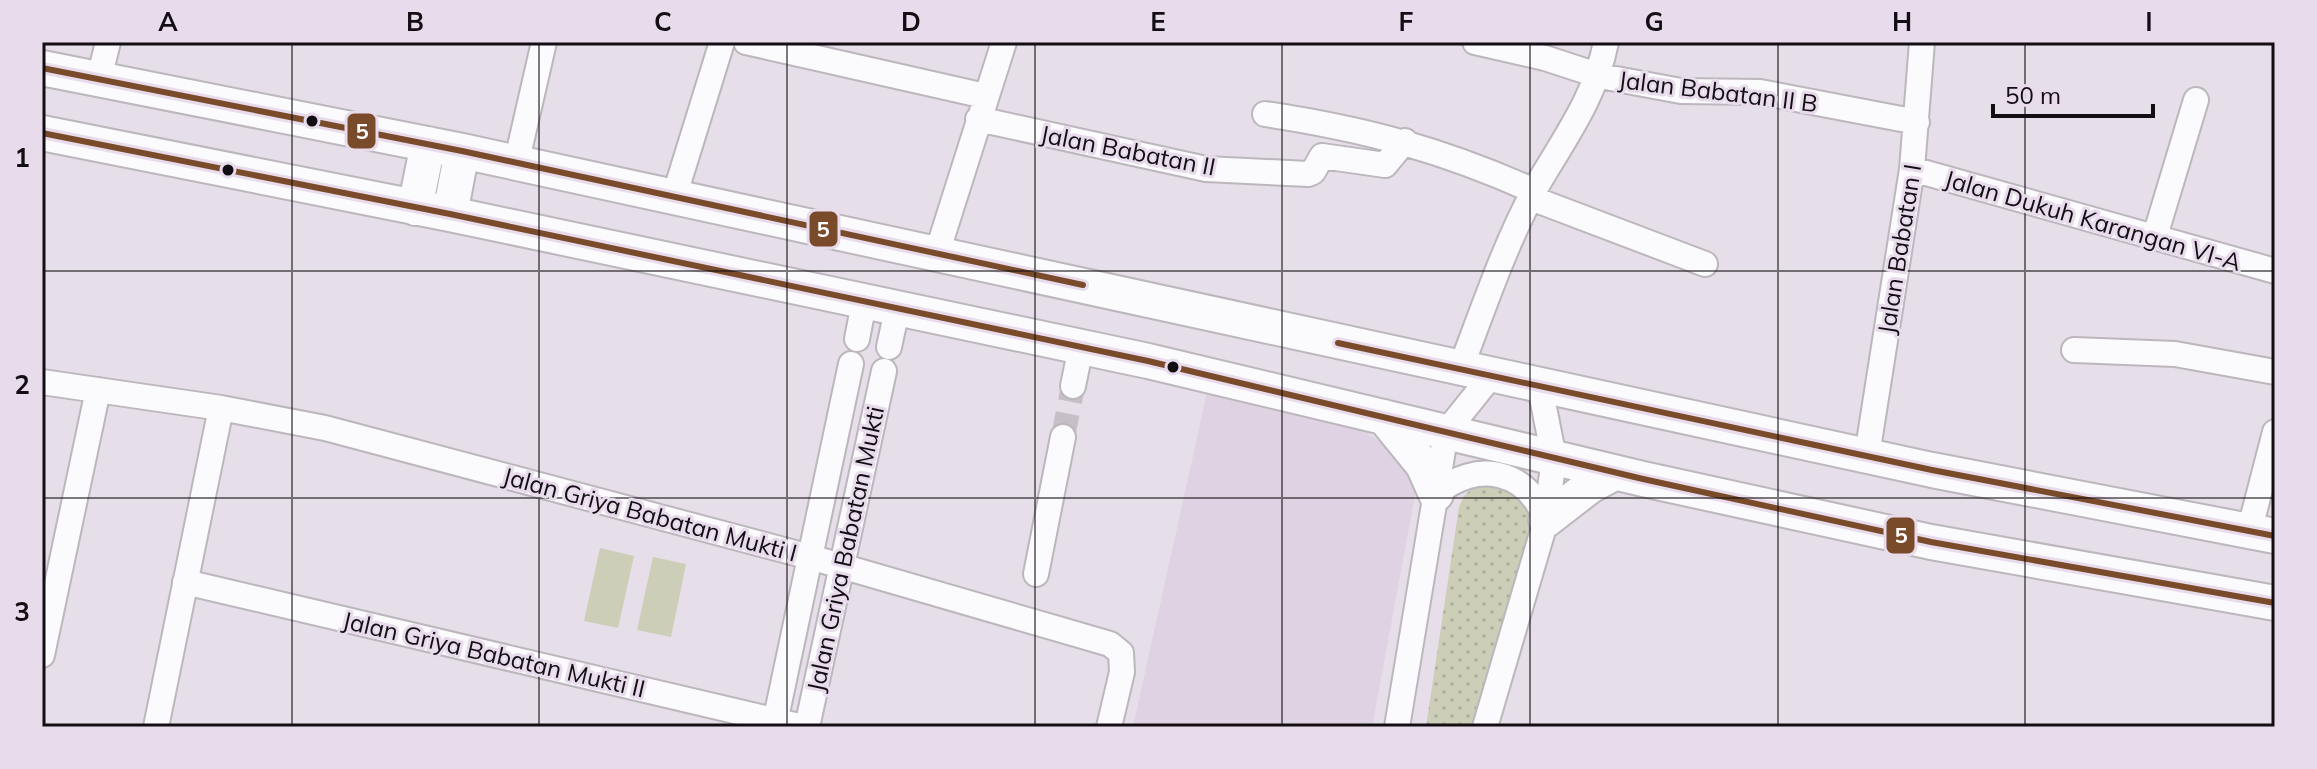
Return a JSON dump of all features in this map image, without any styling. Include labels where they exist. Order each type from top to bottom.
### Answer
[{"type":"main road","points":[[42,68],[99,79],[864,303],[1081,347],[1384,417],[1450,428],[1553,452],[1614,473],[1931,542],[2275,603]]},
{"type":"main road","points":[[42,133],[422,175],[456,182],[516,164],[937,253],[1541,391],[2262,534]]},
{"type":"main road","points":[[1384,417],[1423,465],[1436,494]]},
{"type":"main road","points":[[1546,520],[1578,494],[1614,473]]},
{"type":"street","points":[[99,79],[108,42]]},
{"type":"street","points":[[516,164],[544,42]]},
{"type":"street","points":[[674,197],[722,42]]},
{"type":"street","points":[[746,42],[982,107]]},
{"type":"street","points":[[937,253],[1004,42]]},
{"type":"street","name":"Jalan Babatan II B","points":[[1475,42],[1545,58],[1589,73],[1681,91],[1760,92],[1917,122]]},
{"type":"street","points":[[1397,727],[1450,428],[1478,377],[1529,191],[1585,109],[1589,73],[1606,42]]},
{"type":"street","name":"Jalan Babatan I","points":[[1867,455],[1912,169],[1922,42]]},
{"type":"street","points":[[2155,236],[2196,100]]},
{"type":"street","name":"Jalan Babatan II","points":[[982,107],[1206,169],[1308,174],[1313,172],[1322,156],[1385,165],[1405,141]]},
{"type":"street","points":[[1265,114],[1350,127],[1405,141],[1705,264]]},
{"type":"street","name":"Jalan Dukuh Karangan VI-A","points":[[1912,169],[2275,271]]},
{"type":"street","points":[[857,339],[864,303]]},
{"type":"street","points":[[889,347],[897,310]]},
{"type":"street","points":[[1073,386],[1081,347]]},
{"type":"street","points":[[2074,350],[2175,354],[2275,372]]},
{"type":"street","name":"Jalan Griya Babatan Mukti","points":[[775,723],[850,368],[883,376],[805,727]]},
{"type":"street","name":"Jalan Griya Babatan Mukti I","points":[[42,382],[221,408],[325,428],[810,557],[1117,648],[1121,653],[1122,672],[1109,727]]},
{"type":"street","points":[[42,655],[98,390]]},
{"type":"street","points":[[1485,727],[1546,520],[1553,452],[1541,391]]},
{"type":"street","points":[[156,727],[221,408]]},
{"type":"street","points":[[2262,534],[2275,432]]},
{"type":"street","points":[[1036,574],[1063,437]]},
{"type":"street","points":[[1436,494],[1465,475],[1499,473],[1529,490],[1546,520]]},
{"type":"street","name":"Jalan Griya Babatan Mukti II","points":[[185,582],[775,723],[805,727]]},
{"type":"shaded area","points":[[1207,393],[1360,429],[1400,454],[1418,479],[1372,727],[1133,727]]},
{"type":"green space","points":[[1481,480],[1515,483],[1534,519],[1472,727],[1426,727],[1459,507],[1464,496]]},
{"type":"green space","points":[[600,548],[634,556],[618,628],[584,621]]},
{"type":"green space","points":[[653,557],[686,564],[671,637],[637,630]]},
{"type":"tunnel","points":[[1063,437],[1073,386]]},
{"type":"transit line","name":"5","points":[[42,68],[462,151],[1083,285]]},
{"type":"transit line","name":"5","points":[[42,133],[450,214],[1148,361],[1643,479],[1931,542],[2275,603]]},
{"type":"transit line","name":"5","points":[[1338,343],[1932,470],[2275,536]]}]
